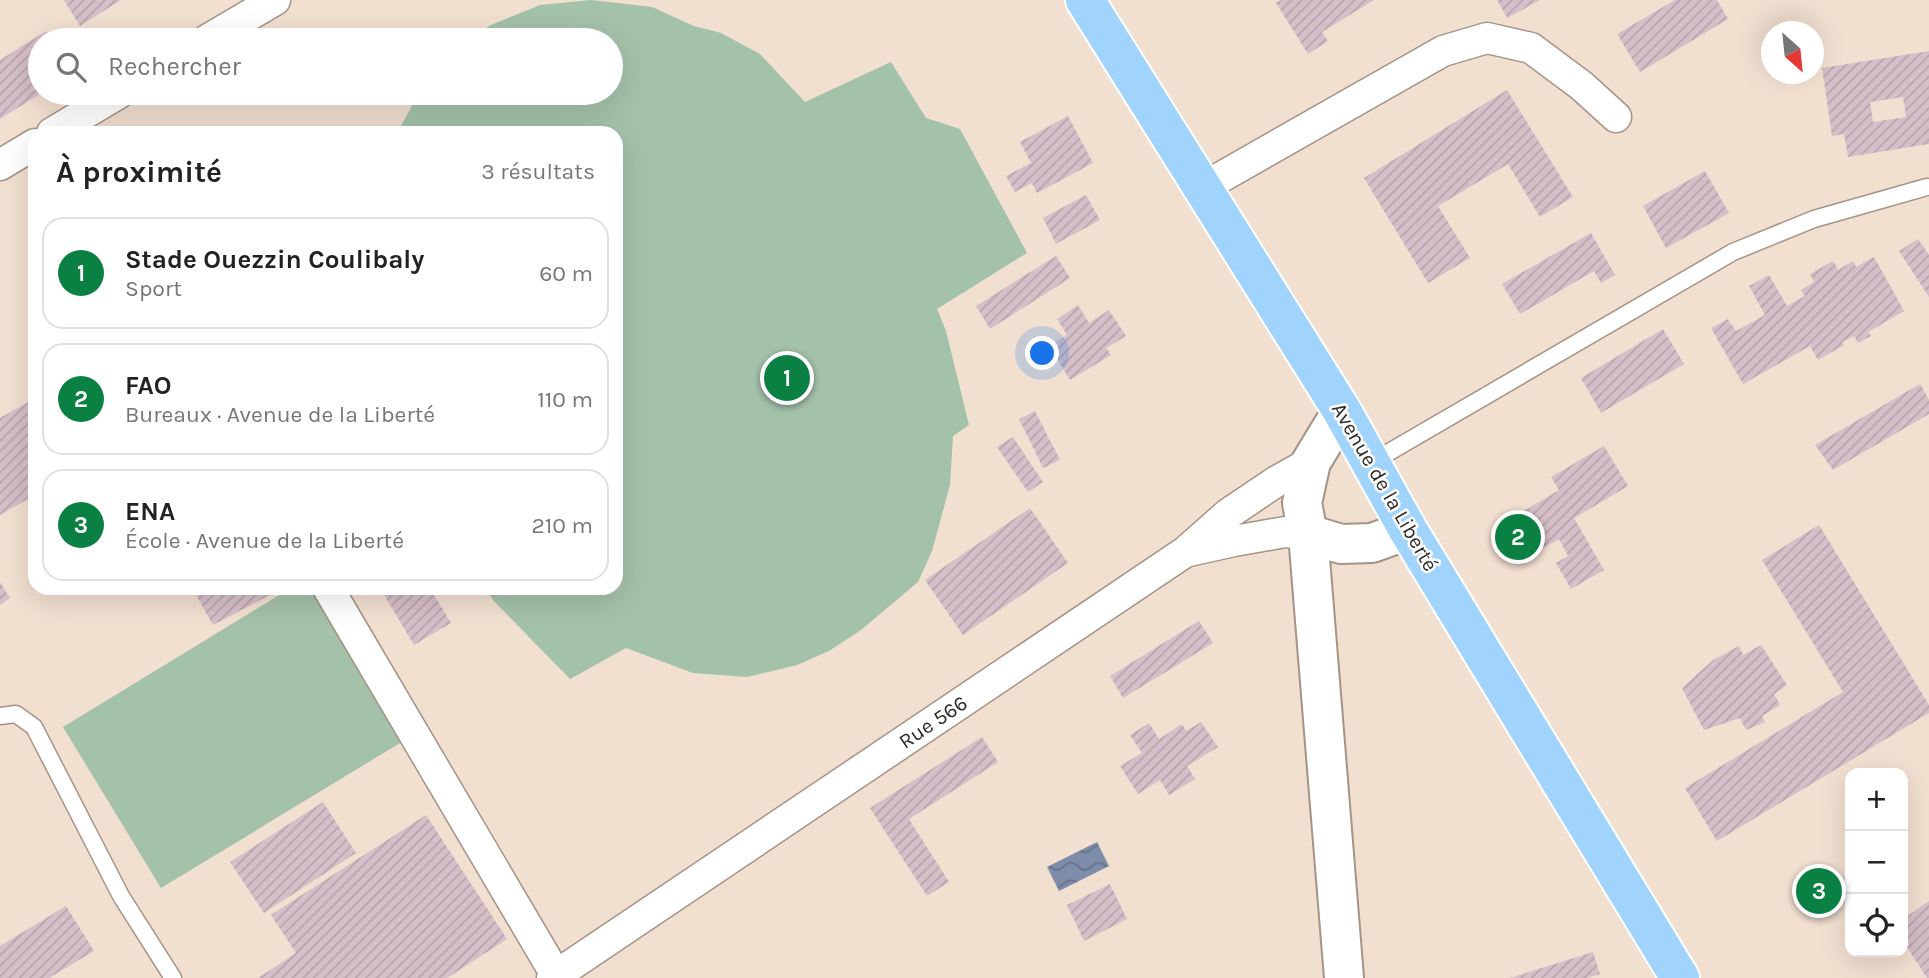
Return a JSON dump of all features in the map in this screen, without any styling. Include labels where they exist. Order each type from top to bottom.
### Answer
[{"type":"main road","name":"Avenue de la Liberté","points":[[1085,0],[1342,411],[1408,530],[1680,978]]},
{"type":"street","points":[[227,28],[275,0]]},
{"type":"street","points":[[1202,188],[1443,51],[1487,38],[1531,48],[1582,86],[1616,117]]},
{"type":"street","points":[[66,126],[100,105]]},
{"type":"street","points":[[0,165],[28,149]]},
{"type":"street","points":[[1342,411],[1311,462],[1303,503],[1308,534],[1344,978]]},
{"type":"street","name":"Rue 566","points":[[554,977],[1185,552],[1228,514],[1311,462]]},
{"type":"street","points":[[1185,552],[1285,532],[1308,534],[1341,544],[1373,543],[1408,530]]},
{"type":"street","points":[[332,595],[554,977]]},
{"type":"lane","points":[[1372,462],[1733,252],[1814,219],[1927,187]]},
{"type":"lane","points":[[0,716],[16,714],[34,727],[121,896],[173,978]]},
{"type":"green space","points":[[591,0],[652,7],[694,26],[721,33],[760,54],[805,102],[891,62],[926,118],[960,129],[1027,253],[937,309],[946,331],[969,425],[953,436],[950,485],[932,551],[918,582],[861,630],[829,651],[797,665],[747,677],[693,673],[626,648],[570,679],[490,595],[623,595],[623,126],[401,126],[412,105],[623,105],[623,28],[486,28],[540,5]]},
{"type":"green space","points":[[280,595],[317,595],[405,740],[161,888],[63,727]]},
{"type":"water","points":[[1097,842],[1109,866],[1059,891],[1047,867]]},
{"type":"building","points":[[64,0],[121,0],[80,26]]},
{"type":"building","points":[[1281,0],[1374,0],[1322,32],[1328,41],[1308,54],[1276,3]]},
{"type":"building","points":[[1497,0],[1540,0],[1507,18]]},
{"type":"building","points":[[1675,0],[1717,0],[1728,19],[1640,72],[1617,34]]},
{"type":"building","points":[[28,42],[28,102],[0,119],[0,60]]},
{"type":"building","points":[[1929,51],[1929,144],[1848,157],[1844,134],[1832,136],[1824,68]],"holes":[[[1903,97],[1906,117],[1873,122],[1870,102]]]},
{"type":"building","points":[[1507,90],[1573,197],[1540,217],[1508,164],[1438,206],[1470,258],[1428,283],[1364,178]]},
{"type":"building","points":[[1068,116],[1093,163],[1037,193],[1032,183],[1015,192],[1006,176],[1031,163],[1020,142]]},
{"type":"building","points":[[1705,171],[1729,213],[1666,248],[1643,206]]},
{"type":"building","points":[[1086,195],[1100,220],[1056,244],[1043,218]]},
{"type":"building","points":[[1591,233],[1615,275],[1601,283],[1594,271],[1520,314],[1502,284]]},
{"type":"building","points":[[1918,239],[1929,255],[1929,297],[1899,251]]},
{"type":"building","points":[[1056,256],[1070,278],[990,329],[976,306]]},
{"type":"building","points":[[1874,257],[1904,311],[1868,332],[1871,336],[1858,343],[1854,336],[1818,360],[1810,346],[1743,384],[1711,328],[1728,319],[1736,331],[1765,315],[1749,286],[1769,275],[1787,306],[1805,296],[1801,290],[1814,282],[1810,274],[1833,261],[1838,270],[1853,261],[1856,267]]},
{"type":"building","points":[[1078,305],[1089,323],[1109,310],[1126,336],[1106,348],[1111,355],[1070,380],[1049,346],[1067,335],[1057,319]]},
{"type":"building","points":[[1663,329],[1684,364],[1601,413],[1581,378]]},
{"type":"building","points":[[1920,384],[1929,400],[1929,414],[1833,470],[1815,445]]},
{"type":"building","points":[[28,402],[28,499],[0,515],[0,418]]},
{"type":"building","points":[[1035,411],[1060,460],[1043,468],[1019,419]]},
{"type":"building","points":[[1013,437],[1043,482],[1028,492],[997,447]]},
{"type":"building","points":[[1604,446],[1628,486],[1574,518],[1604,570],[1571,589],[1556,563],[1568,556],[1559,539],[1543,548],[1522,512],[1559,490],[1551,477]]},
{"type":"building","points":[[1030,508],[1068,563],[963,635],[925,580]]},
{"type":"building","points":[[1819,525],[1929,705],[1929,713],[1717,841],[1685,788],[1843,692],[1762,560]]},
{"type":"building","points":[[0,582],[10,598],[0,605]]},
{"type":"building","points":[[196,595],[270,595],[213,625]]},
{"type":"building","points":[[384,595],[434,595],[451,623],[414,645]]},
{"type":"building","points":[[1199,621],[1213,643],[1123,698],[1110,676]]},
{"type":"building","points":[[1761,645],[1787,685],[1774,694],[1780,705],[1762,716],[1765,722],[1746,730],[1740,718],[1704,730],[1682,688],[1713,660],[1739,646],[1743,655]]},
{"type":"building","points":[[1201,722],[1218,747],[1187,766],[1195,779],[1169,795],[1160,780],[1138,794],[1120,766],[1142,753],[1130,735],[1149,723],[1159,739],[1182,724],[1186,731]]},
{"type":"building","points":[[982,737],[998,762],[909,819],[949,882],[927,896],[870,808]]},
{"type":"building","points":[[323,802],[356,853],[264,913],[230,862]]},
{"type":"building","points":[[426,815],[507,939],[447,978],[258,978],[296,953],[271,915]]},
{"type":"building","points":[[1110,884],[1127,919],[1084,941],[1067,905]]},
{"type":"building","points":[[1929,901],[1929,978],[1908,949],[1908,916]]},
{"type":"building","points":[[66,906],[94,951],[49,978],[0,978],[0,946]]},
{"type":"building","points":[[1593,952],[1600,974],[1587,978],[1510,978]]},
{"type":"place","name":"Stade Ouezzin Coulibaly","points":[[787,378]]},
{"type":"place","name":"FAO","points":[[1518,537]]},
{"type":"place","name":"ENA","points":[[1819,891]]}]
